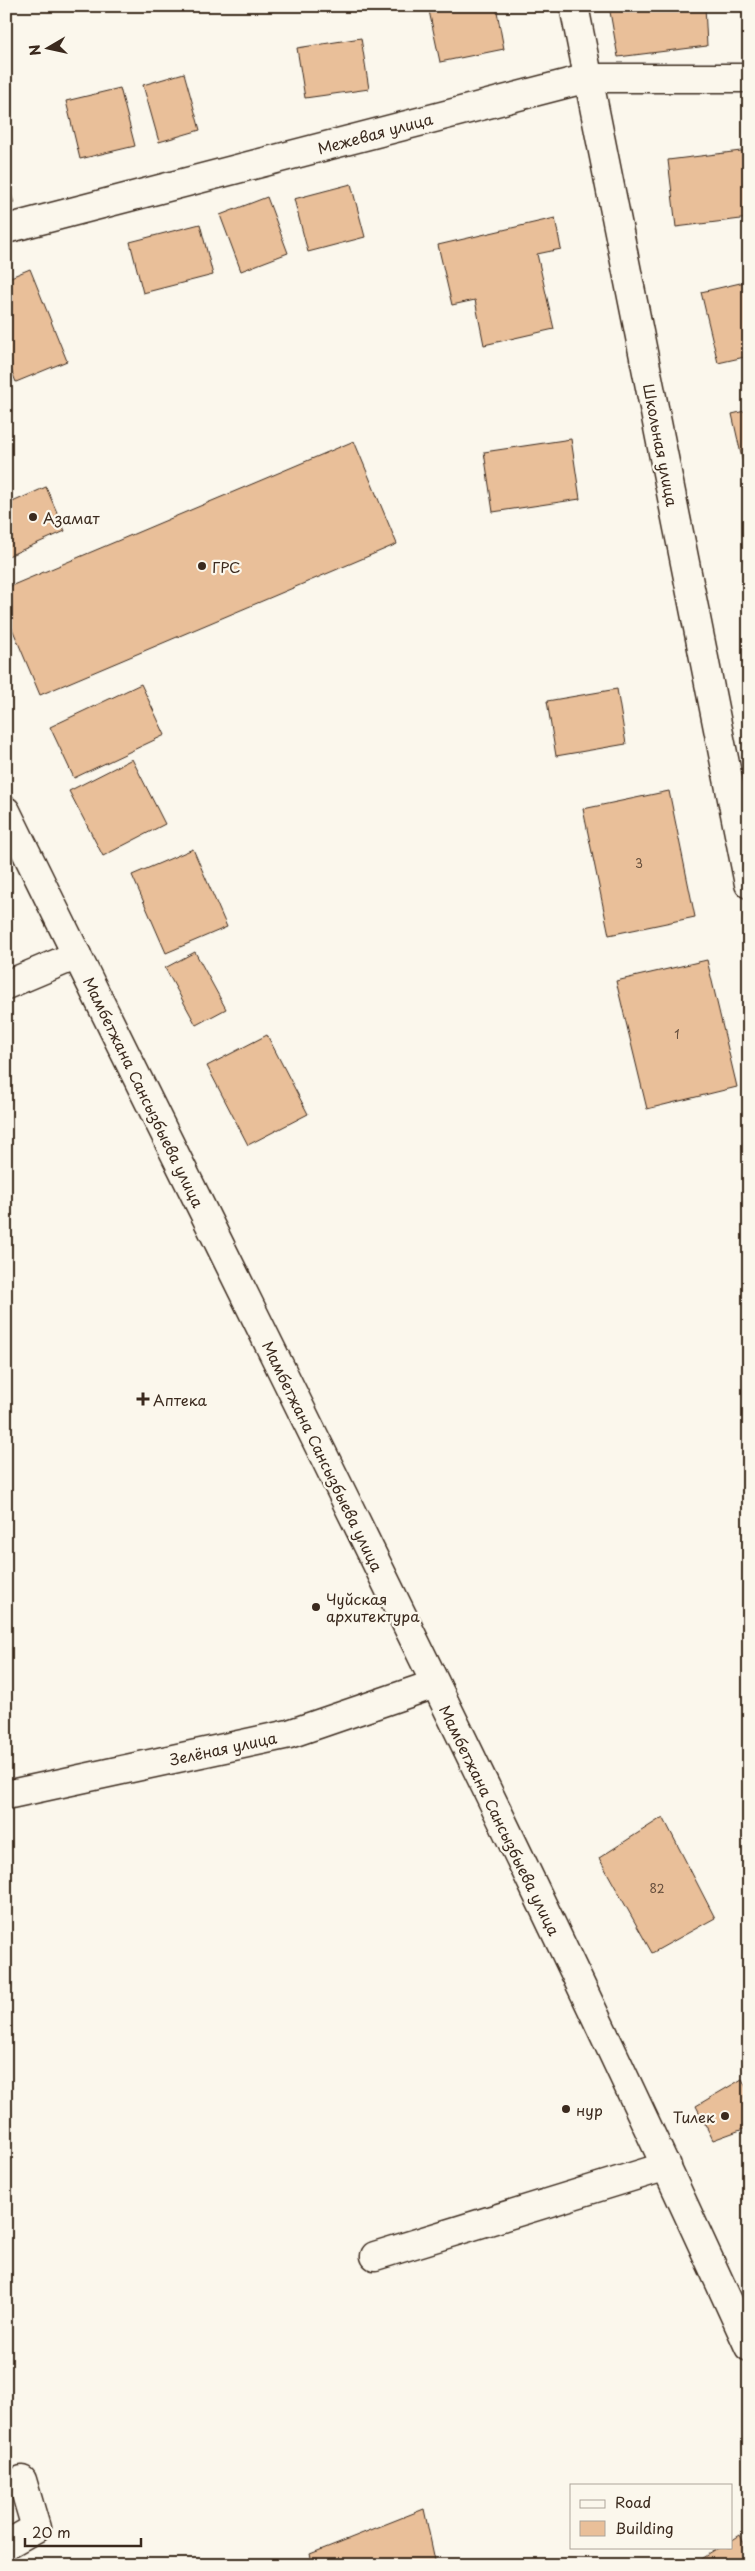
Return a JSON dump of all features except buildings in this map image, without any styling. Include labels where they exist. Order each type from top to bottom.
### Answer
[{"type":"street","name":"Школьная улица","points":[[574,6],[744,836],[749,884]]},
{"type":"street","name":"Межевая улица","points":[[6,229],[588,78],[749,78]]},
{"type":"street","name":"Мамбетжана Сансызбыева улица","points":[[6,811],[435,1684],[667,2166],[749,2347]]},
{"type":"street","points":[[6,985],[77,955]]},
{"type":"street","name":"Зелёная улица","points":[[6,1795],[288,1734],[435,1684]]},
{"type":"street","points":[[375,2256],[667,2166]]},
{"type":"street","points":[[6,2545],[36,2528],[22,2480]]},
{"type":"place","name":"Азамат","points":[[33,517]]},
{"type":"place","name":"ГРС","points":[[202,566]]},
{"type":"place","name":"Аптека","points":[[143,1399]]},
{"type":"place","name":"Чуйская архитектура","points":[[316,1607]]},
{"type":"place","name":"нур","points":[[566,2109]]},
{"type":"place","name":"Тилек","points":[[725,2116]]}]
